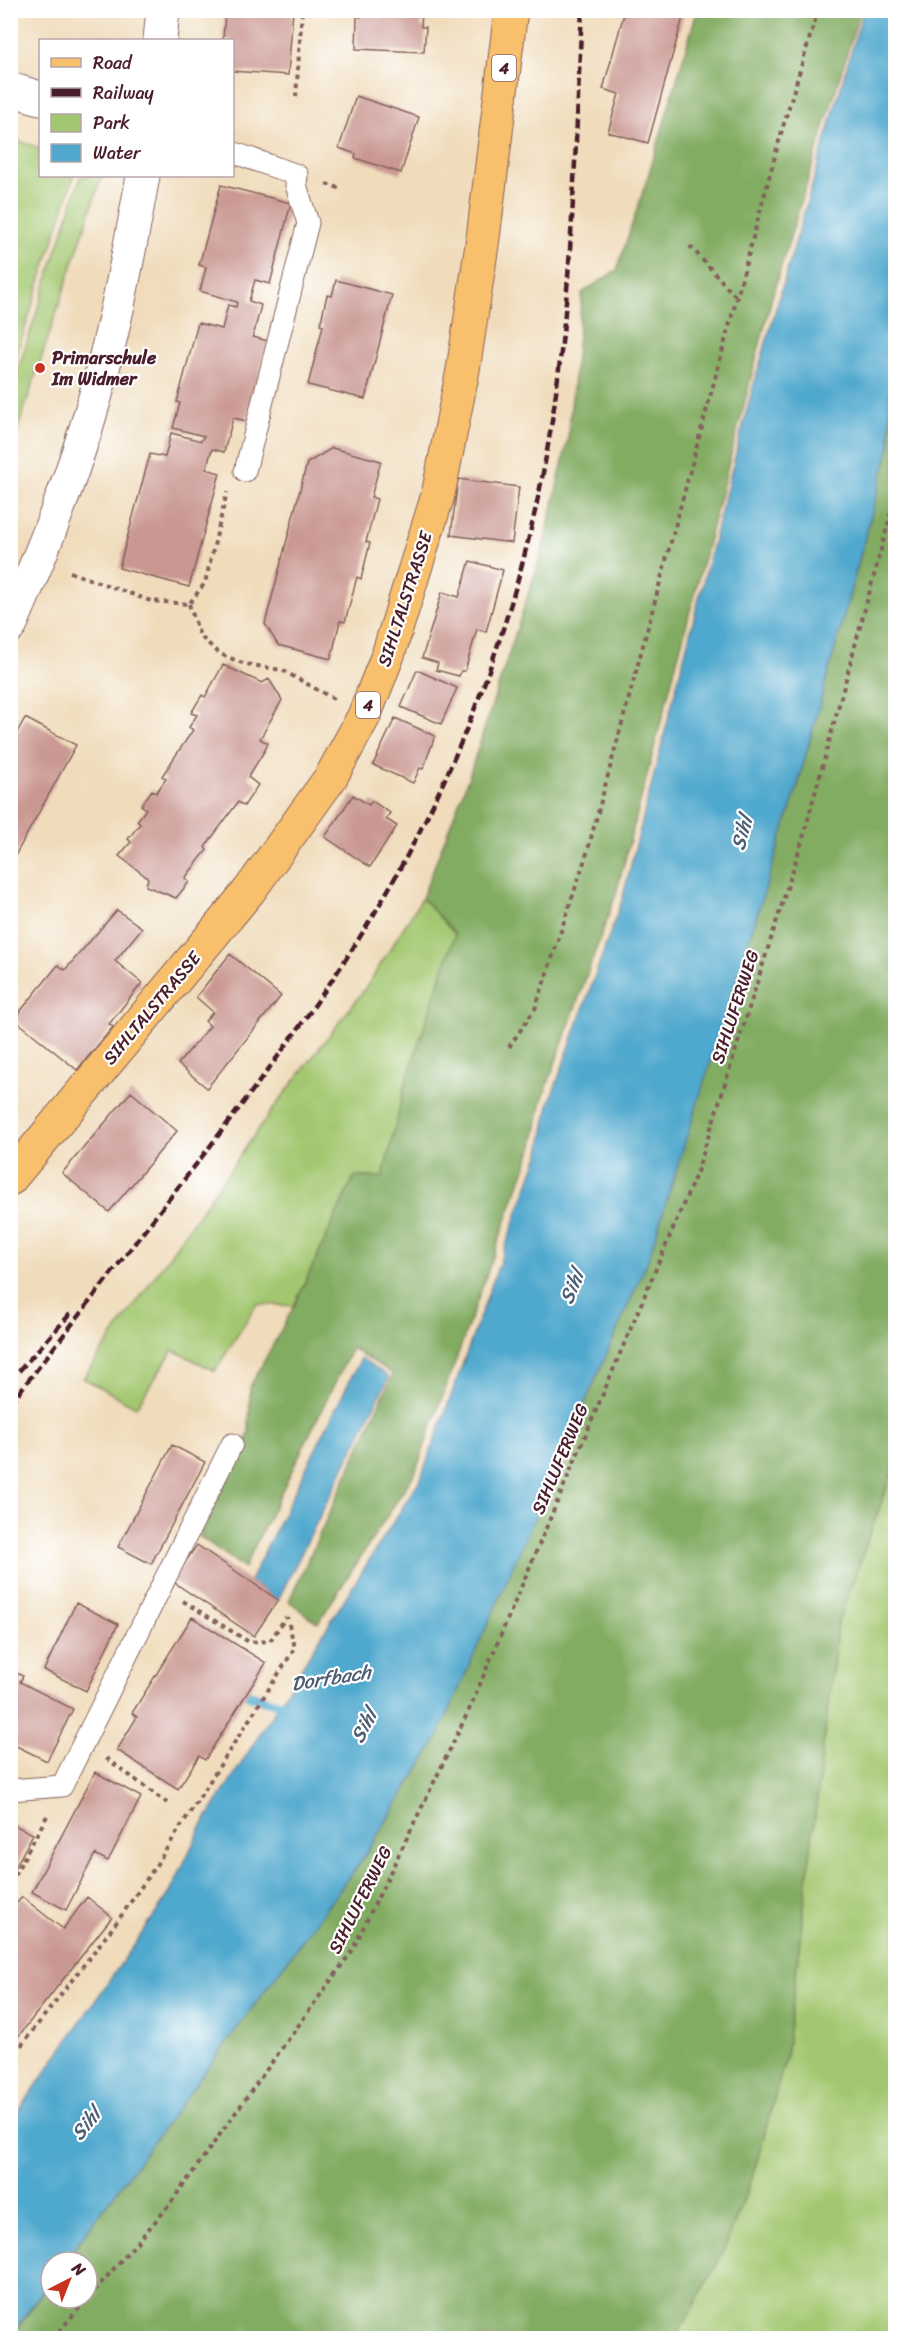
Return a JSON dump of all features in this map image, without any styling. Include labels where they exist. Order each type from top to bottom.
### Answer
[{"type":"main road","name":"SIHLTALSTRASSE","points":[[10,1179],[249,891],[331,777],[364,716],[388,655],[438,495],[463,370],[483,238],[511,10]]},
{"type":"street","points":[[160,39],[163,10]]},
{"type":"street","points":[[10,89],[39,98]]},
{"type":"street","points":[[10,626],[39,561],[90,414],[114,326],[143,177]]},
{"type":"lane","points":[[234,153],[297,175],[296,185],[308,223],[245,471]]},
{"type":"lane","points":[[10,1790],[62,1786],[232,1444]]},
{"type":"path","points":[[296,98],[303,10]]},
{"type":"path","points":[[509,1047],[535,1009],[587,853],[782,130],[818,10]]},
{"type":"path","points":[[690,246],[737,298]]},
{"type":"path","points":[[189,604],[205,583],[228,490],[245,471]]},
{"type":"path","name":"SIHLUFERWEG","points":[[53,2338],[167,2208],[352,1951],[469,1710],[697,1172],[803,838],[896,494]]},
{"type":"path","points":[[39,561],[151,601],[189,604]]},
{"type":"path","points":[[189,604],[200,636],[220,654],[245,664],[282,670],[364,716]]},
{"type":"path","points":[[10,2060],[114,1926],[153,1870],[295,1648],[287,1617],[270,1641],[249,1642],[161,1588]]},
{"type":"path","points":[[84,1741],[167,1803]]},
{"type":"path","points":[[10,1883],[62,1786]]},
{"type":"green space","points":[[697,11],[860,11],[774,290],[616,894],[542,1100],[533,1146],[415,1473],[318,1623],[289,1601],[393,1374],[352,1348],[244,1568],[199,1536],[249,1433],[250,1387],[294,1306],[354,1177],[383,1177],[406,1082],[455,934],[422,898],[468,779],[542,552],[568,439],[582,293],[617,270],[651,167]]},
{"type":"green space","points":[[10,138],[39,148],[39,177],[74,177],[11,372]]},
{"type":"green space","points":[[81,177],[102,177],[11,449],[11,391]]},
{"type":"green space","points":[[895,375],[895,1464],[838,1622],[786,2056],[753,2175],[723,2253],[676,2338],[11,2338],[39,2297],[39,2310],[99,2310],[99,2250],[73,2250],[364,1857],[437,1739],[797,788],[890,446],[890,393]]},
{"type":"green space","points":[[422,898],[455,934],[406,1082],[383,1177],[354,1177],[294,1306],[257,1304],[215,1371],[173,1350],[136,1407],[83,1378],[270,1113],[367,986]]},
{"type":"green space","points":[[895,1464],[895,2338],[676,2338],[723,2253],[753,2175],[786,2056],[838,1622]]},
{"type":"water","name":"Sihl","points":[[863,11],[895,11],[896,375],[890,393],[890,446],[797,788],[648,1260],[437,1739],[364,1857],[73,2250],[39,2250],[39,2296],[11,2335],[11,2122],[170,1893],[200,1829],[421,1478],[540,1152],[549,1104],[622,900],[751,394]]},
{"type":"water","points":[[361,1358],[389,1377],[278,1600],[250,1581]]},
{"type":"building","points":[[225,10],[293,10],[288,75],[234,71],[234,39],[223,39]]},
{"type":"building","points":[[361,10],[422,10],[421,27],[426,27],[424,52],[356,49],[357,16],[361,17]]},
{"type":"building","points":[[625,10],[685,10],[648,143],[608,132],[619,94],[603,89]]},
{"type":"building","points":[[356,96],[419,117],[401,173],[355,158],[356,154],[339,148]]},
{"type":"building","points":[[221,185],[291,203],[270,284],[255,280],[249,301],[261,305],[253,337],[268,341],[247,421],[233,418],[224,452],[212,449],[206,469],[220,473],[189,587],[119,568],[150,454],[165,457],[171,433],[201,441],[204,436],[173,428],[180,403],[177,402],[198,323],[222,329],[228,305],[236,307],[237,302],[200,291],[206,267],[199,265]]},
{"type":"building","points":[[336,280],[392,295],[365,399],[308,385],[323,326],[320,325],[327,295],[332,296]]},
{"type":"building","points":[[332,448],[381,461],[371,497],[377,499],[366,542],[370,543],[361,579],[357,577],[345,622],[340,621],[331,659],[278,645],[265,624],[307,463]]},
{"type":"building","points":[[458,479],[519,487],[512,543],[451,535]]},
{"type":"building","points":[[470,561],[503,570],[486,632],[477,629],[465,671],[461,671],[459,676],[436,670],[438,663],[422,658],[442,592],[459,597]]},
{"type":"building","points":[[223,665],[262,683],[269,679],[282,700],[260,739],[268,743],[265,750],[248,777],[258,785],[244,806],[238,802],[205,847],[207,850],[185,878],[189,882],[176,898],[146,886],[148,878],[119,856],[131,842],[128,839],[140,824],[137,821],[146,809],[141,805],[152,790],[156,793],[166,779],[162,776],[193,730],[189,727],[197,715],[191,713],[202,695],[205,697]]},
{"type":"building","points":[[417,670],[457,688],[441,724],[401,707]]},
{"type":"building","points":[[25,718],[76,745],[10,865],[10,745]]},
{"type":"building","points":[[395,718],[435,736],[423,769],[420,768],[413,783],[373,765]]},
{"type":"building","points":[[353,795],[369,805],[372,801],[390,813],[386,819],[397,826],[370,867],[325,837]]},
{"type":"building","points":[[117,910],[142,928],[115,961],[142,983],[109,1024],[113,1027],[77,1070],[14,1019],[58,965],[65,970]]},
{"type":"building","points":[[230,954],[281,996],[207,1088],[178,1064],[210,1026],[205,1021],[213,1012],[196,997]]},
{"type":"building","points":[[131,1092],[177,1131],[109,1212],[62,1173]]},
{"type":"building","points":[[172,1445],[205,1462],[151,1564],[118,1547]]},
{"type":"building","points":[[197,1545],[278,1600],[254,1636],[172,1581]]},
{"type":"building","points":[[76,1603],[118,1624],[86,1691],[44,1670]]},
{"type":"building","points":[[192,1617],[266,1663],[205,1760],[199,1756],[178,1789],[117,1750],[137,1717],[132,1713]]},
{"type":"building","points":[[10,1670],[23,1676],[20,1682],[73,1709],[47,1761],[10,1743]]},
{"type":"building","points":[[95,1772],[141,1797],[108,1861],[95,1854],[66,1910],[32,1892]]},
{"type":"building","points":[[10,1823],[33,1834],[10,1877]]},
{"type":"building","points":[[22,1897],[63,1929],[87,1897],[112,1917],[10,2047],[10,1911]]},
{"type":"waterway","name":"Dorfbach","points":[[249,1695],[278,1704],[292,1702]]},
{"type":"railway","points":[[10,1404],[225,1126],[320,998],[384,897],[436,799],[459,748],[515,591],[541,483],[551,425],[570,248],[582,10]]},
{"type":"railway","points":[[10,1381],[71,1313]]},
{"type":"place","name":"Primarschule Im Widmer","points":[[40,368]]}]
